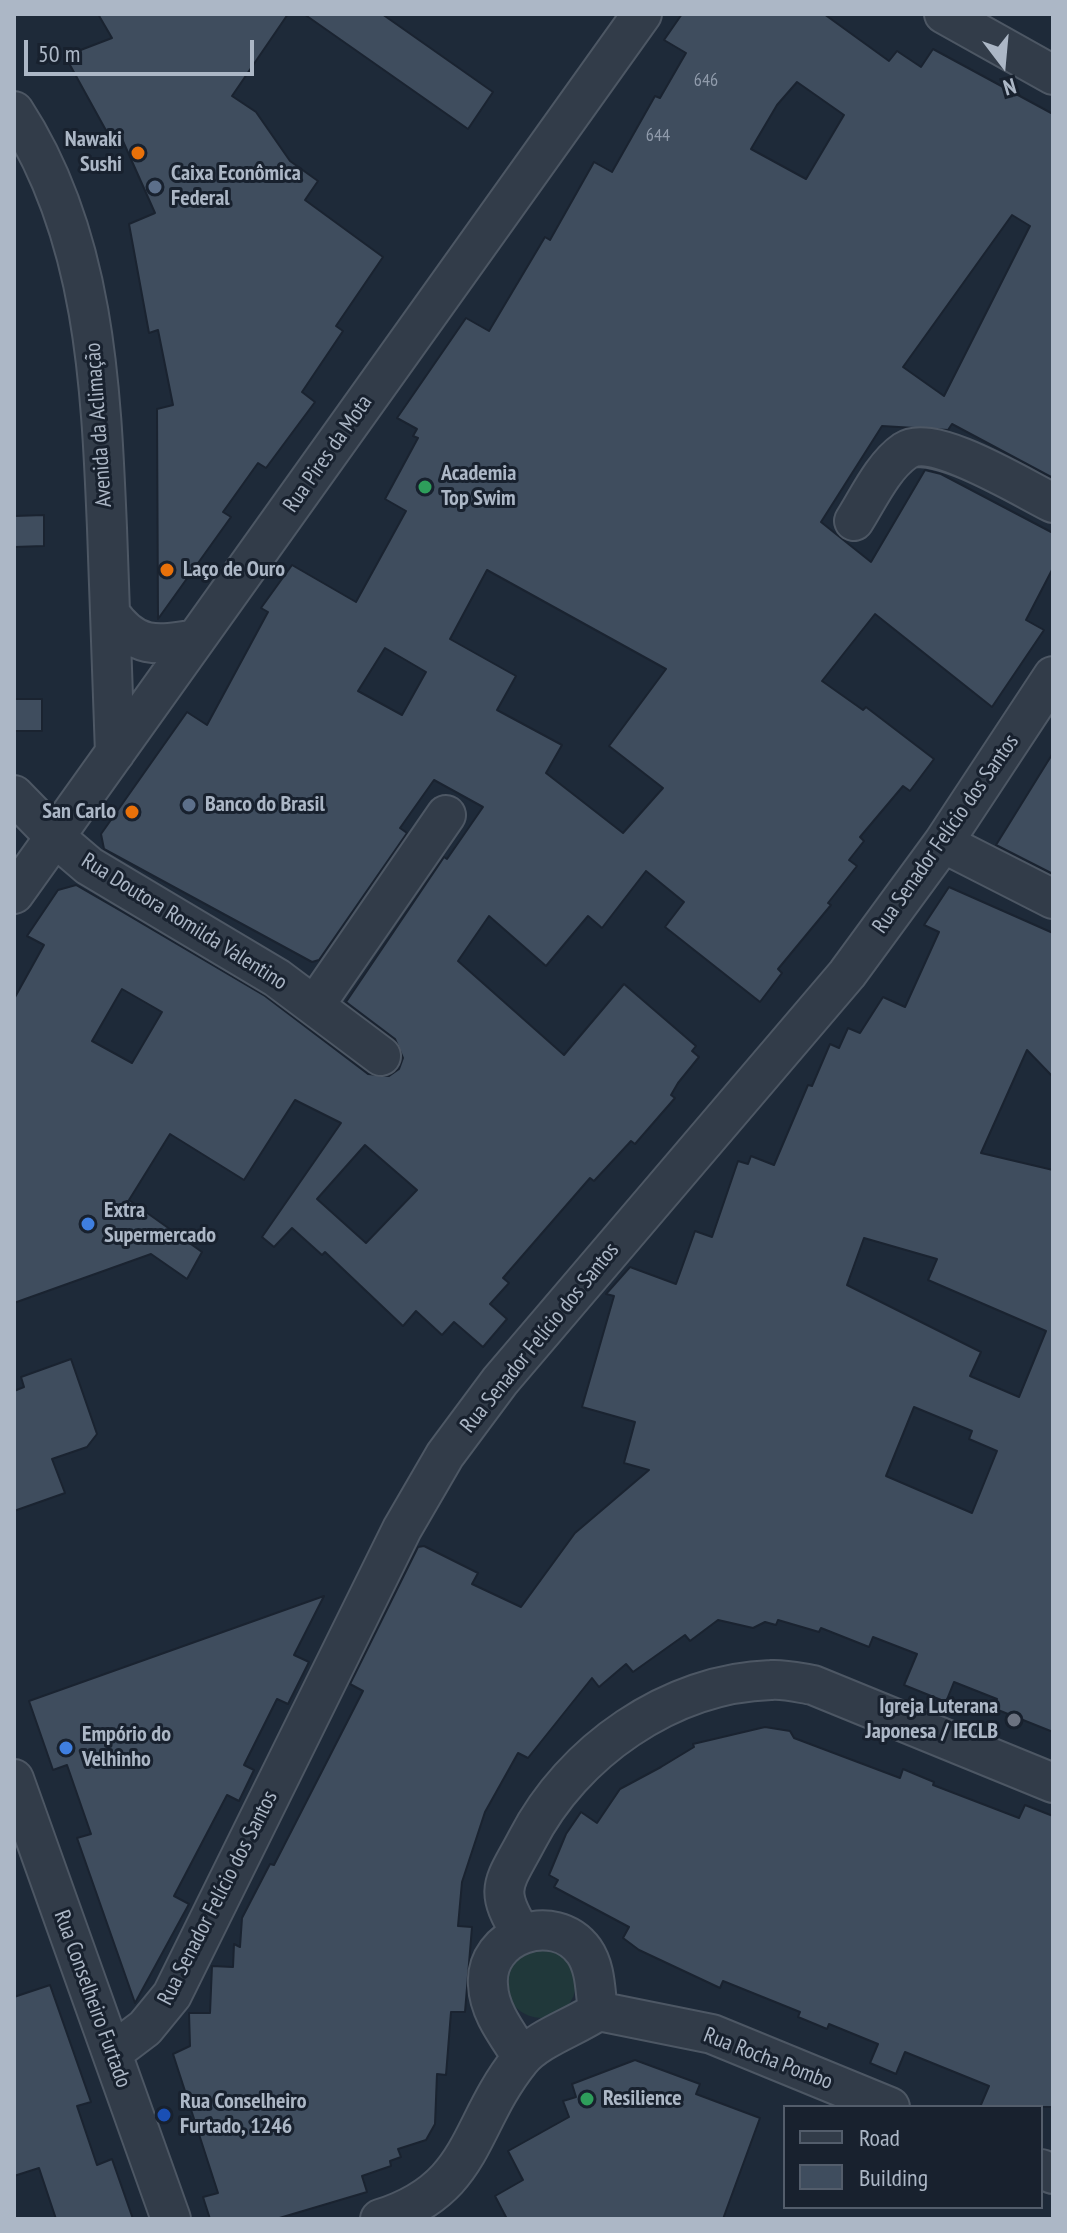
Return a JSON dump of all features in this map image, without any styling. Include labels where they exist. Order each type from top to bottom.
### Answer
[{"type":"street","name":"Rua Pires da Mota","points":[[14,894],[642,14]]},
{"type":"street","points":[[944,14],[1053,75]]},
{"type":"street","name":"Avenida da Aclimação","points":[[14,111],[63,208],[88,296],[102,425],[115,753]]},
{"type":"street","points":[[854,521],[895,459],[908,448],[925,446],[949,452],[1053,503]]},
{"type":"street","points":[[110,613],[125,632],[142,641],[167,644],[196,639]]},
{"type":"street","name":"Rua Senador Felício dos Santos","points":[[112,2053],[145,2028],[172,1995],[402,1529],[445,1455],[500,1381],[847,974],[943,843],[1053,676]]},
{"type":"street","name":"Rua Doutora Romilda Valentino","points":[[14,795],[89,866],[277,978],[381,1056]]},
{"type":"street","points":[[315,1005],[446,815]]},
{"type":"street","points":[[943,843],[1053,899]]},
{"type":"street","points":[[521,1933],[506,1910],[503,1888],[534,1826],[572,1774],[619,1733],[675,1703],[724,1686],[772,1680],[813,1685],[1053,1783]]},
{"type":"street","name":"Rua Conselheiro Furtado","points":[[14,1779],[171,2219]]},
{"type":"street","points":[[380,2219],[435,2193],[470,2153],[488,2109],[522,2057],[598,2011],[592,1966],[571,1938],[555,1931],[521,1933],[496,1953],[489,1967],[487,1983],[496,2014],[522,2057]]},
{"type":"street","name":"Rua Rocha Pombo","points":[[598,2011],[712,2034],[885,2105]]},
{"type":"green space","points":[[541,1948],[566,1958],[576,1983],[566,2008],[541,2018],[516,2008],[506,1983],[516,1958]]},
{"type":"building","points":[[98,14],[288,14],[232,96],[256,112],[290,161],[318,181],[305,200],[383,257],[336,326],[343,331],[302,392],[315,402],[266,468],[258,463],[223,512],[231,517],[158,619],[157,409],[173,405],[158,330],[149,333],[129,224],[155,213],[118,130],[108,134],[65,56],[112,38]]},
{"type":"building","points":[[304,14],[382,14],[493,92],[468,129]]},
{"type":"building","points":[[682,14],[824,14],[889,61],[897,51],[921,67],[933,49],[1053,114],[1053,478],[952,424],[948,430],[882,426],[821,522],[871,562],[925,470],[941,474],[1053,533],[1053,568],[1026,620],[1044,630],[992,707],[875,614],[822,681],[863,710],[866,707],[934,759],[910,791],[903,786],[860,837],[864,841],[849,860],[857,866],[828,903],[831,905],[778,969],[782,973],[760,1002],[665,927],[684,902],[646,871],[602,928],[588,916],[546,966],[489,916],[458,961],[564,1055],[624,984],[696,1046],[692,1051],[699,1057],[678,1083],[671,1095],[675,1098],[635,1144],[631,1141],[594,1181],[590,1178],[503,1278],[509,1283],[490,1304],[507,1319],[483,1347],[454,1322],[442,1335],[416,1311],[403,1326],[325,1252],[322,1255],[292,1228],[274,1247],[262,1237],[341,1123],[295,1100],[244,1180],[170,1134],[129,1200],[202,1252],[187,1279],[151,1254],[14,1303],[14,999],[44,945],[27,936],[58,890],[76,885],[265,996],[368,1074],[389,1076],[399,1069],[403,1058],[395,1039],[346,1002],[444,857],[447,859],[483,807],[434,780],[400,828],[407,833],[319,960],[312,962],[104,849],[101,834],[187,712],[207,725],[268,612],[261,608],[292,565],[356,602],[406,511],[385,499],[418,438],[413,436],[417,429],[397,418],[466,318],[489,331],[545,237],[550,240],[594,162],[612,172],[655,96],[660,98],[686,53],[664,40]],"holes":[[[797,82],[844,115],[806,179],[751,149],[777,105]],[[1012,215],[1030,226],[944,396],[903,367]],[[487,570],[666,669],[609,746],[663,788],[623,833],[546,773],[562,745],[497,710],[516,676],[450,639]],[[385,648],[426,672],[402,715],[358,691]],[[122,989],[162,1012],[132,1063],[92,1041]],[[365,1145],[417,1190],[366,1243],[317,1199]]]},
{"type":"building","points":[[44,515],[44,546],[14,547],[14,516]]},
{"type":"building","points":[[14,699],[42,699],[42,731],[14,731]]},
{"type":"building","points":[[1053,753],[1053,874],[996,845]]},
{"type":"building","points":[[949,887],[1053,933],[1053,1077],[1027,1050],[981,1153],[1053,1170],[1053,1732],[993,1708],[997,1699],[954,1682],[946,1702],[904,1685],[917,1654],[873,1637],[869,1647],[821,1628],[819,1632],[778,1620],[776,1625],[765,1622],[753,1628],[718,1620],[690,1641],[685,1635],[633,1672],[626,1664],[599,1687],[592,1678],[528,1758],[518,1753],[485,1812],[462,1882],[458,1926],[472,1927],[465,2012],[451,2012],[446,2075],[437,2074],[435,2124],[426,2140],[398,2149],[401,2157],[390,2161],[391,2166],[362,2176],[367,2192],[276,2219],[210,2219],[203,2197],[218,2193],[173,2054],[190,2046],[189,2013],[210,2013],[212,1966],[233,1967],[234,1944],[240,1947],[242,1918],[270,1864],[274,1865],[363,1691],[350,1684],[418,1547],[424,1546],[478,1573],[472,1584],[521,1607],[575,1533],[649,1470],[624,1463],[635,1422],[582,1407],[614,1296],[606,1294],[630,1267],[676,1284],[695,1231],[712,1237],[738,1161],[748,1164],[751,1156],[774,1165],[808,1085],[812,1086],[830,1044],[839,1048],[848,1028],[860,1033],[883,997],[905,1007],[939,932],[924,925]],"holes":[[[864,1238],[937,1259],[928,1280],[1046,1331],[1019,1397],[970,1376],[981,1352],[847,1285]],[[914,1407],[972,1431],[969,1439],[997,1451],[972,1513],[886,1476]]]},
{"type":"building","points":[[71,1359],[97,1434],[87,1447],[52,1459],[65,1493],[14,1511],[14,1391],[24,1387],[21,1377]]},
{"type":"building","points":[[324,1596],[294,1655],[309,1662],[288,1704],[277,1699],[244,1765],[254,1770],[239,1801],[227,1795],[174,1896],[189,1904],[135,2003],[77,1838],[91,1834],[67,1765],[53,1770],[29,1701]]},
{"type":"building","points":[[765,1727],[790,1731],[794,1738],[900,1778],[903,1769],[934,1782],[933,1785],[1019,1818],[1025,1805],[1053,1816],[1053,2107],[981,2105],[989,2086],[905,2052],[896,2074],[870,2063],[878,2044],[829,2024],[827,2029],[798,2017],[800,2012],[723,1981],[720,1988],[639,1950],[623,1938],[629,1927],[554,1887],[558,1880],[549,1875],[566,1834],[581,1812],[597,1823],[620,1789],[694,1747],[693,1744]]},
{"type":"building","points":[[50,1985],[91,2102],[77,2106],[97,2165],[112,2159],[133,2219],[56,2219],[39,2168],[14,2176],[14,1997]]},
{"type":"building","points":[[635,2060],[700,2084],[696,2094],[760,2118],[723,2219],[507,2219],[495,2196],[523,2180],[508,2151],[569,2117],[563,2101],[576,2097],[572,2084]]},
{"type":"place","name":"Nawaki Sushi","points":[[138,153]]},
{"type":"place","name":"Caixa Econômica Federal","points":[[155,187]]},
{"type":"place","name":"Academia Top Swim","points":[[425,487]]},
{"type":"place","name":"Laço de Ouro","points":[[167,570]]},
{"type":"place","name":"Banco do Brasil","points":[[189,805]]},
{"type":"place","name":"San Carlo","points":[[132,812]]},
{"type":"place","name":"Extra Supermercado","points":[[88,1224]]},
{"type":"place","name":"Igreja Luterana Japonesa / IECLB","points":[[1014,1720]]},
{"type":"place","name":"Empório do Velhinho","points":[[66,1748]]},
{"type":"place","name":"Resilience","points":[[587,2099]]},
{"type":"place","name":"Rua Conselheiro Furtado, 1246","points":[[164,2115]]}]
